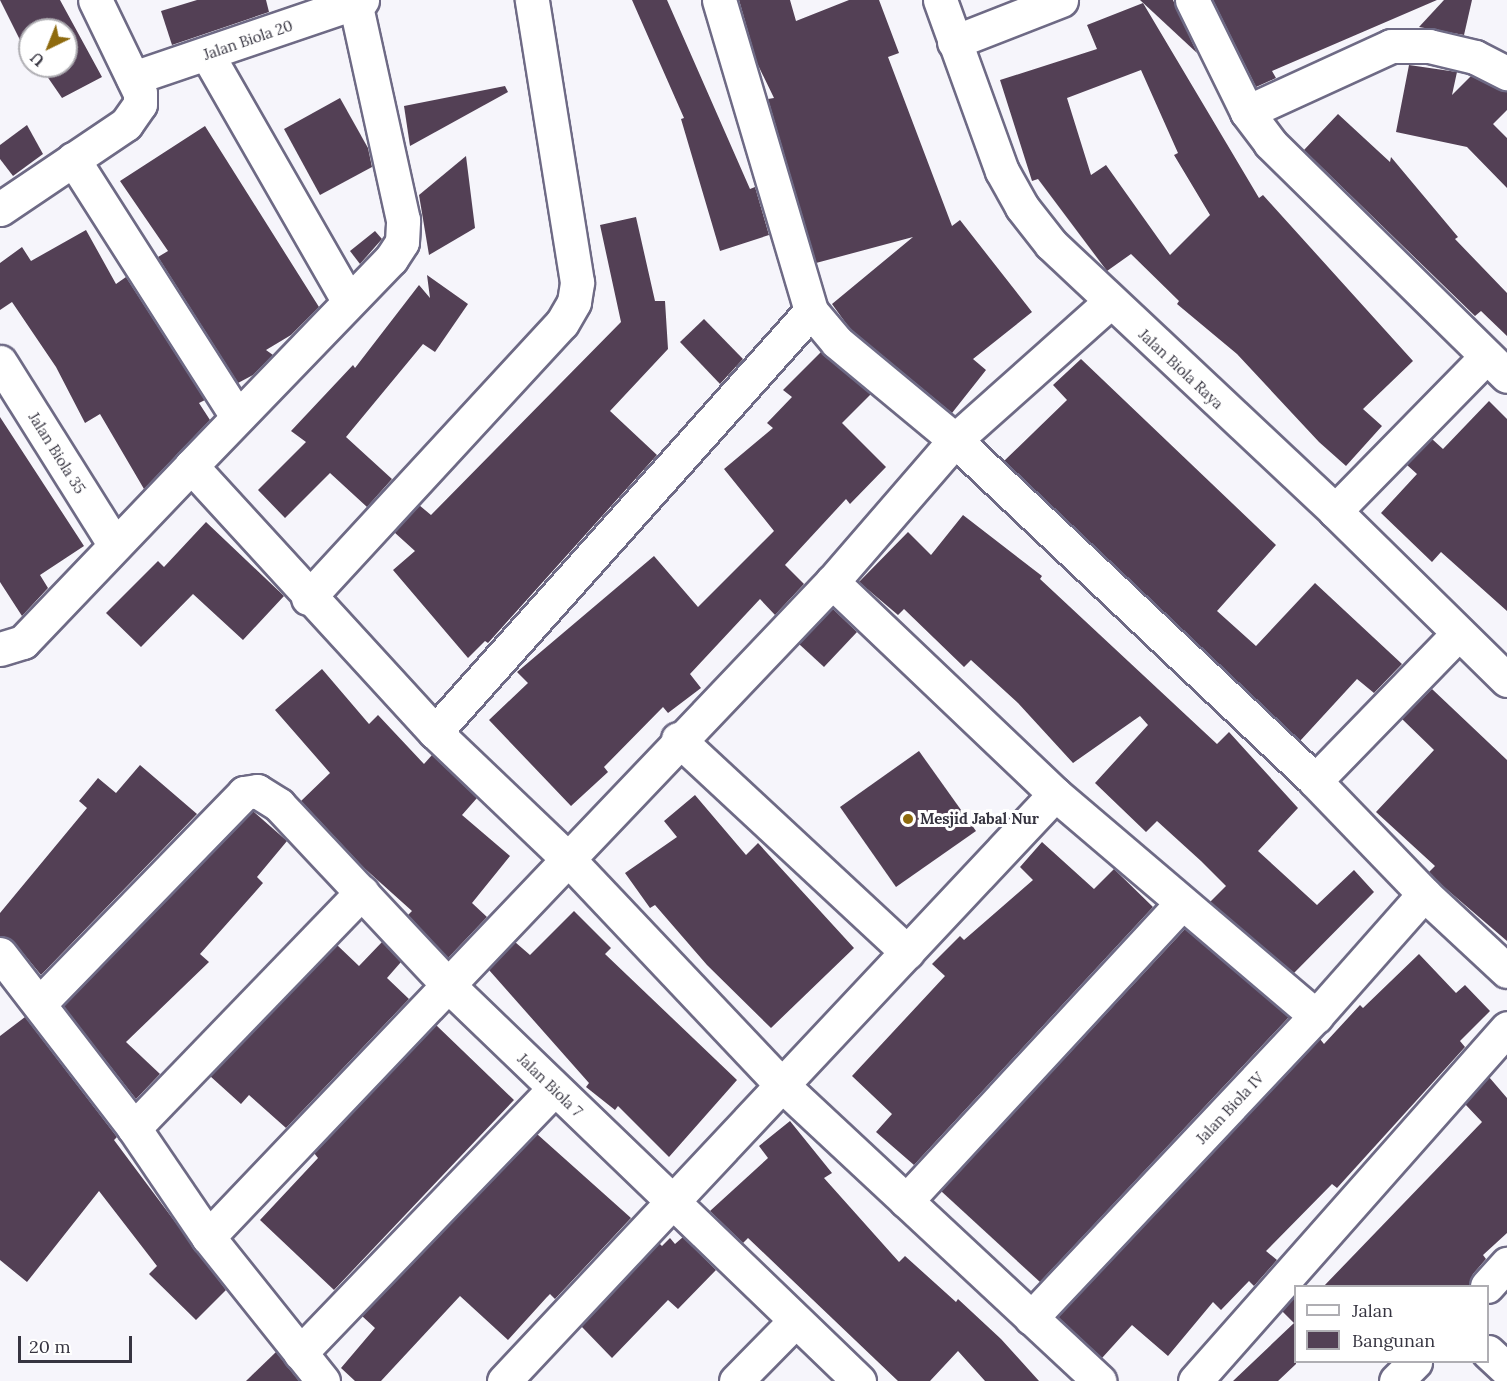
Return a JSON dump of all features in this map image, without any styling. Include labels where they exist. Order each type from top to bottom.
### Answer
[{"type":"street","points":[[0,209],[126,124],[137,111],[141,93],[95,0]]},
{"type":"street","points":[[308,598],[562,323],[574,302],[577,282],[532,0]]},
{"type":"street","points":[[719,0],[811,311],[837,342],[955,440],[1315,781],[1424,894],[1507,971]]},
{"type":"street","name":"Jalan Biola Raya","points":[[940,0],[1002,171],[1022,207],[1050,243],[1109,303],[1335,512],[1507,680]]},
{"type":"street","points":[[954,42],[1061,0]]},
{"type":"street","points":[[1192,0],[1247,112],[1270,143],[1497,366],[1335,512]]},
{"type":"street","points":[[0,649],[23,642],[114,544],[397,252],[403,231],[358,1]]},
{"type":"street","name":"Jalan Biola 20","points":[[133,78],[358,1]]},
{"type":"street","points":[[1247,112],[1391,46],[1429,46],[1475,57],[1507,73]]},
{"type":"street","points":[[207,54],[348,300]]},
{"type":"street","points":[[73,159],[237,416]]},
{"type":"street","points":[[208,1238],[450,987],[678,739],[832,582],[955,440],[1109,303]]},
{"type":"street","points":[[435,732],[811,311]]},
{"type":"street","name":"Jalan Biola 35","points":[[0,362],[114,544]]},
{"type":"street","points":[[190,466],[308,598],[435,732],[568,859],[782,1085],[1099,1381]]},
{"type":"street","points":[[832,582],[1055,794],[1181,904],[1316,1016]]},
{"type":"street","points":[[1315,781],[1459,633]]},
{"type":"street","points":[[678,739],[907,952]]},
{"type":"street","name":"Jalan Biola 7","points":[[40,1004],[244,793],[257,791],[279,805],[450,987],[794,1322],[859,1381]]},
{"type":"street","points":[[504,1381],[1055,794]]},
{"type":"street","points":[[134,1128],[362,892]]},
{"type":"street","name":"Jalan Biola IV","points":[[1031,1318],[1316,1016],[1424,894]]},
{"type":"street","points":[[906,1201],[1181,904]]},
{"type":"street","points":[[0,954],[134,1128],[208,1238],[323,1381]]},
{"type":"street","points":[[1195,1381],[1507,1028]]},
{"type":"street","points":[[300,1353],[554,1089]]},
{"type":"street","points":[[1489,1285],[1507,1264]]},
{"type":"street","points":[[736,1381],[794,1322]]},
{"type":"street","points":[[1489,1353],[1507,1370]]},
{"type":"street","points":[[1396,1381],[1415,1363]]},
{"type":"building","points":[[0,0],[60,0],[70,18],[18,18],[18,36]]},
{"type":"building","points":[[197,0],[266,0],[269,12],[172,45],[161,11]]},
{"type":"building","points":[[632,0],[667,0],[750,189],[755,187],[769,235],[720,251],[681,119],[684,118]]},
{"type":"building","points":[[739,0],[790,0],[796,21],[849,0],[879,0],[899,53],[888,57],[952,226],[960,220],[1032,312],[973,359],[986,370],[952,413],[850,329],[832,304],[913,237],[816,263],[768,99],[774,98],[757,63]]},
{"type":"building","points":[[1140,0],[1173,0],[1197,53]]},
{"type":"building","points":[[1213,0],[1437,0],[1272,71],[1276,78],[1256,87]]},
{"type":"building","points":[[1444,0],[1472,0],[1464,35],[1419,27]]},
{"type":"building","points":[[1143,3],[1259,198],[1263,195],[1413,361],[1363,409],[1382,426],[1346,466],[1319,442],[1237,354],[1177,304],[1179,301],[1131,254],[1107,271],[1038,179],[1032,181],[1000,80],[1097,49],[1087,25]],"holes":[[[1141,70],[1178,153],[1174,155],[1210,215],[1170,255],[1106,165],[1091,175],[1067,98]]]},
{"type":"building","points":[[78,33],[102,77],[62,98],[48,78],[78,78]]},
{"type":"building","points":[[1409,65],[1457,72],[1452,95],[1471,76],[1507,92],[1507,110],[1493,124],[1507,138],[1507,188],[1467,147],[1396,132]]},
{"type":"building","points":[[505,86],[508,92],[410,146],[404,106]]},
{"type":"building","points":[[340,98],[368,148],[372,167],[320,195],[284,129]]},
{"type":"building","points":[[1338,114],[1390,162],[1391,157],[1458,237],[1455,239],[1507,293],[1507,336],[1481,311],[1475,316],[1304,150]]},
{"type":"building","points":[[27,125],[43,154],[13,176],[0,159],[0,145]]},
{"type":"building","points":[[205,126],[319,307],[291,335],[266,350],[273,355],[253,375],[238,383],[158,257],[168,251],[120,181]]},
{"type":"building","points":[[466,156],[475,228],[429,255],[419,195]]},
{"type":"building","points":[[636,217],[655,301],[665,301],[668,349],[610,411],[657,455],[488,643],[485,641],[468,658],[393,570],[415,551],[394,532],[419,505],[431,515],[621,322],[600,225]]},
{"type":"building","points":[[86,230],[116,284],[126,277],[205,400],[199,403],[210,420],[144,489],[100,414],[85,423],[56,367],[12,302],[0,310],[0,263],[22,247],[31,261]]},
{"type":"building","points":[[375,231],[382,239],[360,264],[350,251]]},
{"type":"building","points":[[427,275],[468,304],[435,352],[423,344],[346,437],[392,479],[367,507],[330,473],[285,518],[258,490],[306,442],[291,431],[353,365],[355,368],[419,285],[430,298]]},
{"type":"building","points":[[704,319],[743,359],[720,384],[680,342]]},
{"type":"building","points":[[821,352],[871,394],[842,423],[886,467],[850,504],[846,499],[785,565],[804,584],[775,615],[760,599],[690,674],[701,688],[668,713],[663,707],[604,767],[608,772],[571,806],[489,720],[528,683],[517,672],[654,556],[698,607],[774,531],[724,469],[773,428],[767,423],[792,397],[783,390]]},
{"type":"building","points":[[1081,359],[1276,545],[1217,611],[1256,646],[1315,583],[1402,664],[1374,693],[1357,679],[1300,741],[1004,461],[1067,400],[1053,385]]},
{"type":"building","points":[[1489,401],[1507,419],[1507,611],[1441,552],[1432,562],[1381,513],[1417,474],[1407,465],[1432,439],[1443,449]]},
{"type":"building","points":[[0,417],[84,546],[40,575],[48,588],[22,616],[0,582]]},
{"type":"building","points":[[963,515],[1042,576],[1040,579],[1217,744],[1229,732],[1298,808],[1258,851],[1317,905],[1354,870],[1374,892],[1294,973],[1210,902],[1226,886],[1201,861],[1157,821],[1146,832],[1095,783],[1148,725],[1140,716],[1073,763],[1018,703],[971,660],[964,667],[904,609],[898,615],[859,582],[908,532],[931,555]]},
{"type":"building","points":[[206,522],[284,596],[243,640],[193,594],[141,647],[106,613],[158,561],[164,567]]},
{"type":"building","points":[[833,609],[857,632],[824,667],[799,644]]},
{"type":"building","points":[[322,669],[369,724],[378,715],[424,764],[432,755],[477,798],[462,815],[510,856],[472,903],[487,917],[448,958],[408,915],[412,911],[363,867],[301,801],[330,773],[275,710]]},
{"type":"building","points":[[1432,689],[1507,760],[1507,941],[1437,881],[1429,872],[1435,866],[1376,812],[1434,750],[1402,719]]},
{"type":"building","name":"Mesjid Jabal Nur","points":[[919,751],[976,831],[896,887],[840,807]]},
{"type":"building","points":[[140,765],[197,814],[41,975],[14,942],[0,936],[0,913],[87,808],[79,801],[98,778],[116,793]]},
{"type":"building","points":[[695,795],[746,855],[758,843],[854,948],[771,1028],[707,965],[655,905],[650,908],[625,873],[677,837],[664,821]]},
{"type":"building","points":[[253,811],[287,841],[257,877],[263,883],[200,954],[209,962],[126,1042],[160,1074],[136,1099],[63,1006]]},
{"type":"building","points":[[1042,842],[1094,889],[1114,869],[1153,907],[914,1165],[876,1132],[892,1114],[852,1076],[945,976],[932,964],[960,936],[964,940],[1033,880],[1020,867]]},
{"type":"building","points":[[574,911],[611,948],[605,954],[737,1080],[669,1157],[618,1106],[615,1110],[586,1087],[589,1083],[489,970],[515,942],[530,955]]},
{"type":"building","points":[[1185,929],[1289,1017],[1040,1282],[941,1191]]},
{"type":"building","points":[[382,942],[401,962],[387,978],[409,999],[286,1128],[249,1095],[241,1104],[210,1076],[337,945],[359,966]]},
{"type":"building","points":[[1419,954],[1456,993],[1465,985],[1490,1011],[1460,1041],[1465,1047],[1337,1188],[1332,1184],[1266,1251],[1277,1260],[1254,1286],[1249,1281],[1221,1310],[1213,1302],[1168,1356],[1132,1325],[1102,1358],[1058,1317],[1320,1039],[1324,1044],[1360,1005],[1363,1008]]},
{"type":"building","points":[[25,1017],[117,1137],[114,1140],[226,1290],[196,1320],[149,1274],[157,1266],[99,1191],[27,1282],[0,1260],[0,1036]]},
{"type":"building","points":[[436,1025],[514,1100],[334,1290],[260,1220],[318,1158],[314,1153]]},
{"type":"building","points":[[1489,1077],[1507,1098],[1507,1233],[1483,1255],[1486,1259],[1473,1274],[1469,1285],[1325,1285],[1482,1122],[1465,1104]]},
{"type":"building","points":[[790,1121],[832,1173],[824,1178],[899,1262],[905,1256],[956,1302],[958,1299],[1001,1339],[1039,1381],[985,1381],[958,1351],[930,1381],[898,1381],[748,1238],[743,1243],[710,1211],[768,1158],[759,1146]]},
{"type":"building","points":[[537,1134],[631,1218],[555,1299],[550,1294],[508,1340],[460,1296],[381,1381],[355,1381],[341,1368],[375,1328],[362,1316]]},
{"type":"building","points":[[683,1237],[716,1270],[678,1309],[668,1300],[612,1358],[581,1326],[659,1243],[662,1246],[670,1238],[675,1244]]},
{"type":"building","points":[[1294,1298],[1294,1323],[1282,1311]]},
{"type":"building","points":[[1294,1323],[1294,1363],[1296,1364],[1278,1381],[1233,1381]]},
{"type":"building","points":[[276,1352],[299,1381],[246,1381]]},
{"type":"place","name":"Mesjid Jabal Nur","points":[[908,819]]}]
